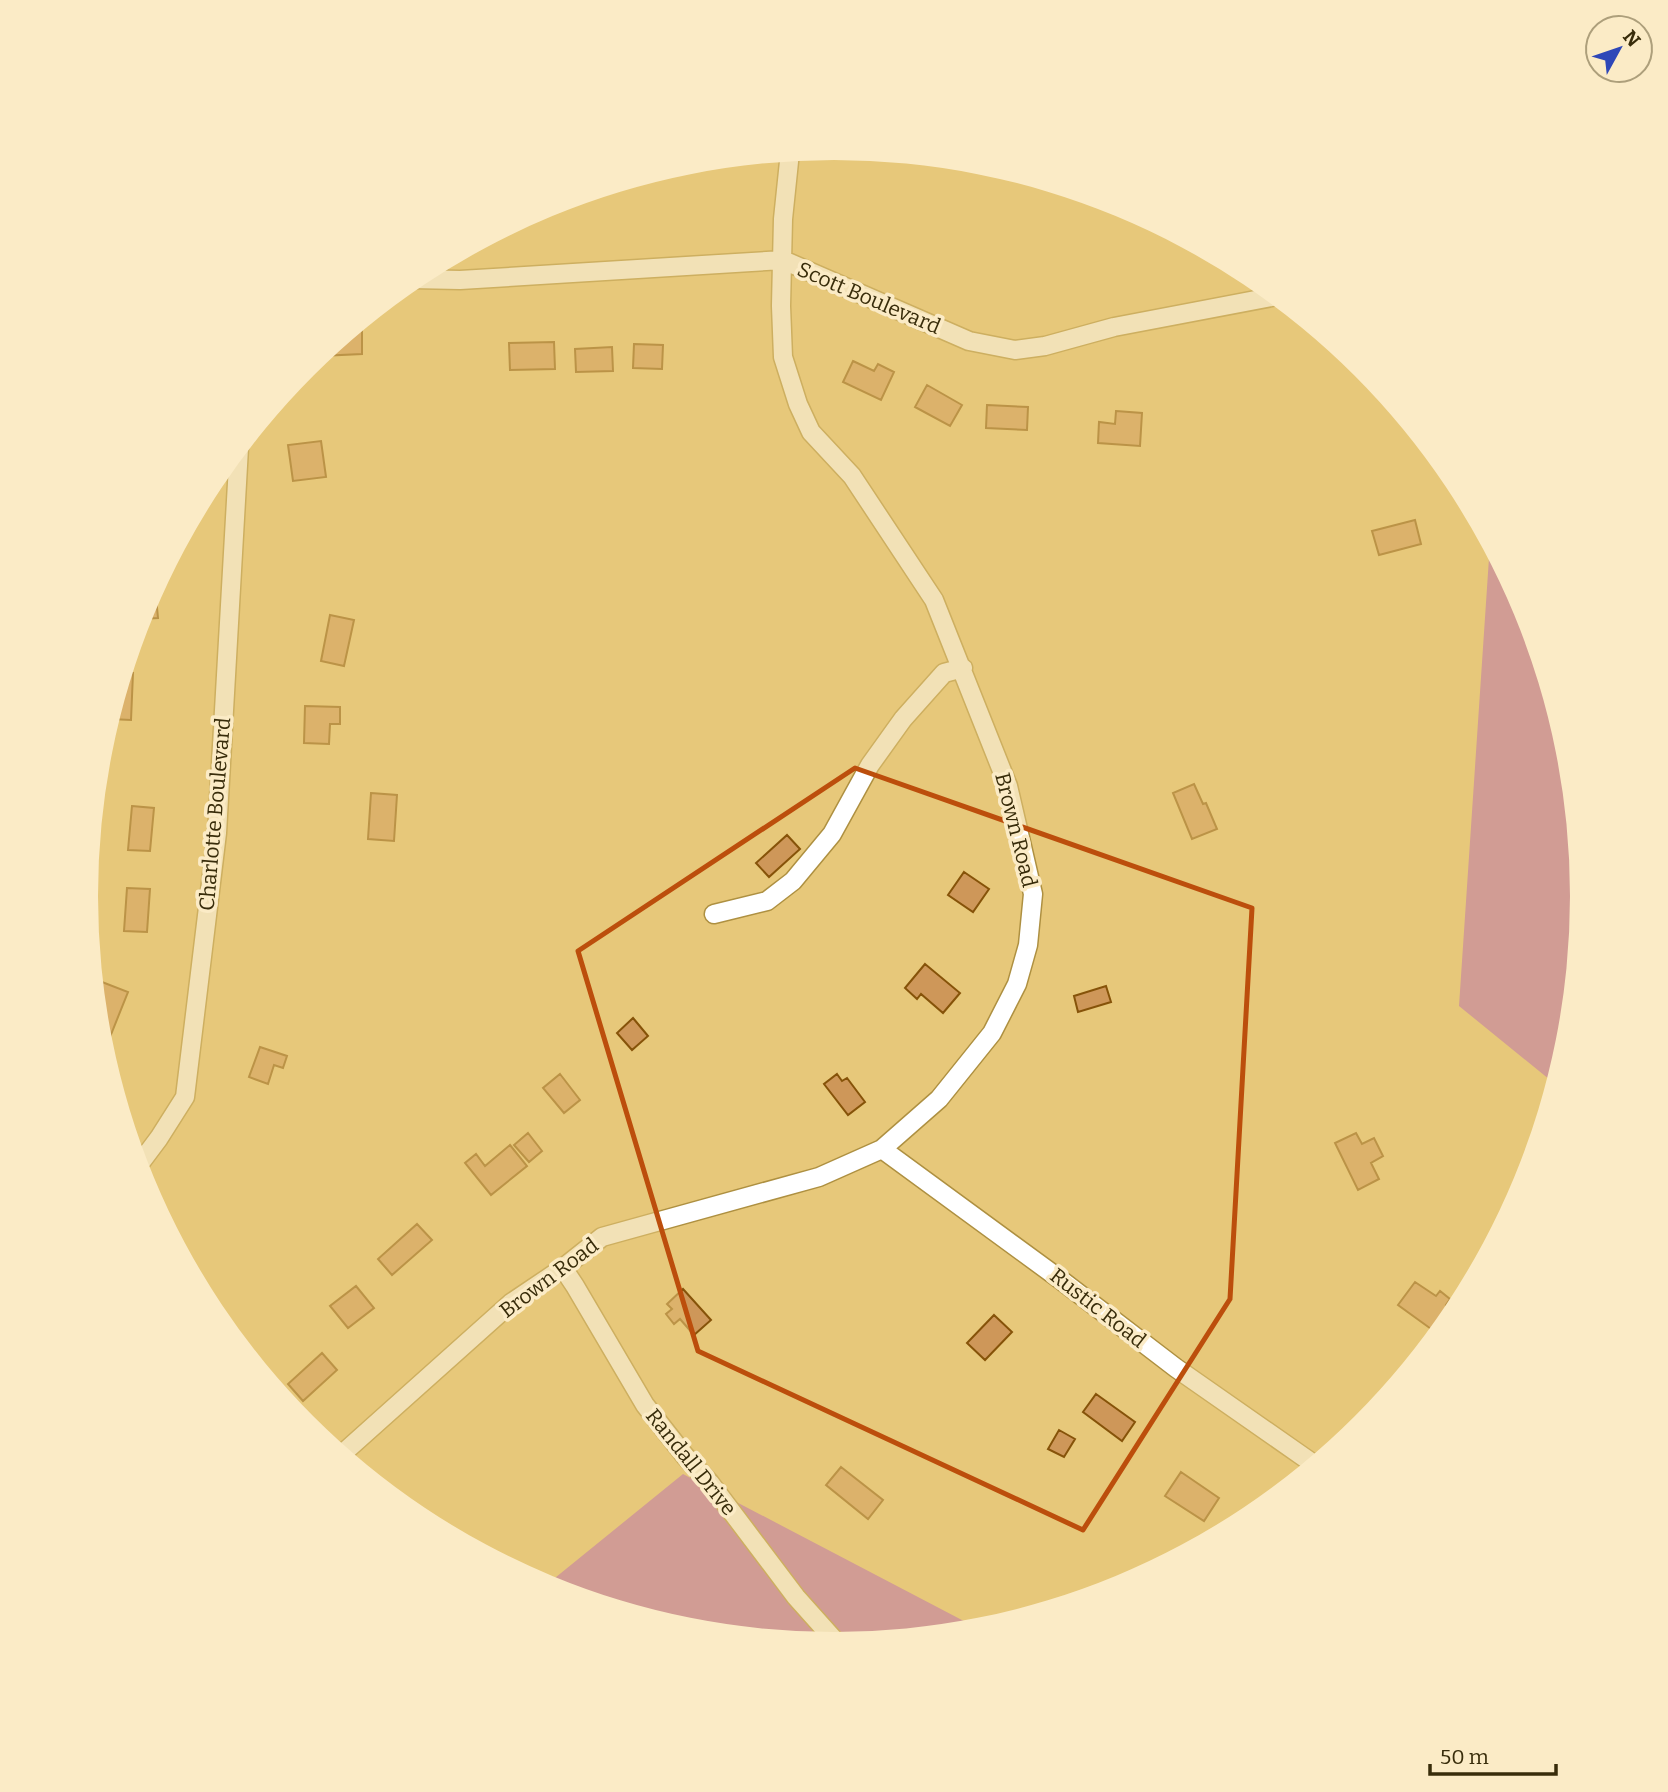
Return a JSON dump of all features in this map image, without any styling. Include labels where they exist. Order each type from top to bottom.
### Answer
[{"type":"street","name":"Brown Road","points":[[348,1448],[511,1303],[563,1268],[602,1237],[819,1177],[883,1149],[939,1099],[992,1033],[1017,984],[1028,945],[1033,894],[1008,786],[934,600],[852,476],[811,432],[783,357],[783,219],[789,162]]},
{"type":"street","name":"Scott Boulevard","points":[[432,279],[783,260],[969,341],[1015,350],[1045,346],[1114,327],[1263,299]]},
{"type":"street","name":"Charlotte Boulevard","points":[[146,1156],[185,1097],[217,833],[238,465]]},
{"type":"street","points":[[714,914],[766,901],[793,881],[832,834],[870,765],[903,719],[944,673],[963,668]]},
{"type":"street","name":"Rustic Road","points":[[883,1149],[1062,1280],[1176,1368],[1307,1459]]},
{"type":"street","name":"Randall Drive","points":[[563,1268],[645,1405],[685,1457],[710,1483],[796,1597],[827,1632]]},
{"type":"highlighted area","points":[[855,768],[1252,908],[1230,1299],[1083,1530],[698,1351],[578,951]]},
{"type":"shaded area","points":[[1489,561],[1531,659],[1556,752],[1564,800],[1570,896],[1568,944],[1564,992],[1547,1078],[1459,1006]]},
{"type":"shaded area","points":[[683,1474],[963,1621],[930,1626],[834,1632],[738,1626],[644,1607],[556,1577]]},
{"type":"building","points":[[362,332],[362,354],[336,355]]},
{"type":"building","points":[[554,342],[555,369],[510,370],[509,343]]},
{"type":"building","points":[[634,344],[663,345],[662,369],[633,368]]},
{"type":"building","points":[[612,347],[613,371],[576,372],[575,349]]},
{"type":"building","points":[[853,361],[874,371],[878,364],[894,372],[881,400],[843,382]]},
{"type":"building","points":[[927,385],[962,405],[950,426],[915,407]]},
{"type":"building","points":[[987,405],[1028,407],[1027,430],[986,428]]},
{"type":"building","points":[[1116,411],[1142,413],[1140,446],[1098,443],[1099,422],[1115,424]]},
{"type":"building","points":[[321,441],[326,477],[293,481],[288,445]]},
{"type":"building","points":[[1415,520],[1421,544],[1379,555],[1372,531]]},
{"type":"building","points":[[157,607],[158,618],[152,618]]},
{"type":"building","points":[[330,615],[354,620],[344,666],[321,661]]},
{"type":"building","points":[[133,673],[131,720],[120,719]]},
{"type":"building","points":[[305,706],[340,707],[340,724],[330,724],[329,744],[304,743]]},
{"type":"building","points":[[1194,784],[1217,829],[1192,839],[1173,793]]},
{"type":"building","points":[[371,793],[397,795],[394,841],[368,839]]},
{"type":"building","points":[[132,806],[154,808],[150,851],[128,850]]},
{"type":"building","points":[[787,835],[800,849],[769,877],[756,863]]},
{"type":"building","points":[[964,872],[989,889],[973,912],[948,895]]},
{"type":"building","points":[[127,888],[150,889],[147,932],[124,931]]},
{"type":"building","points":[[925,964],[960,993],[943,1013],[921,994],[917,999],[905,988]]},
{"type":"building","points":[[103,982],[128,992],[111,1034]]},
{"type":"building","points":[[1106,986],[1111,1002],[1078,1012],[1074,996]]},
{"type":"building","points":[[633,1018],[648,1036],[632,1050],[617,1033]]},
{"type":"building","points":[[260,1047],[287,1056],[283,1068],[274,1065],[268,1084],[249,1077]]},
{"type":"building","points":[[560,1074],[580,1100],[564,1113],[543,1088]]},
{"type":"building","points":[[837,1074],[842,1081],[847,1078],[865,1102],[848,1115],[824,1084]]},
{"type":"building","points":[[528,1133],[542,1151],[529,1162],[514,1145]]},
{"type":"building","points":[[1356,1133],[1362,1144],[1374,1138],[1383,1156],[1371,1163],[1379,1179],[1358,1190],[1335,1143]]},
{"type":"building","points":[[510,1145],[527,1166],[491,1195],[465,1163],[476,1154],[485,1166]]},
{"type":"building","points":[[417,1224],[432,1240],[392,1275],[378,1259]]},
{"type":"building","points":[[1415,1282],[1436,1296],[1440,1291],[1450,1299],[1430,1328],[1398,1305]]},
{"type":"building","points":[[356,1286],[374,1308],[348,1328],[330,1306]]},
{"type":"building","points":[[683,1289],[711,1320],[694,1335],[680,1319],[674,1324],[666,1314],[672,1309],[667,1304]]},
{"type":"building","points":[[994,1315],[1012,1332],[985,1360],[967,1343]]},
{"type":"building","points":[[322,1353],[337,1370],[303,1401],[288,1384]]},
{"type":"building","points":[[1096,1394],[1135,1422],[1122,1441],[1083,1412]]},
{"type":"building","points":[[1059,1430],[1075,1439],[1064,1457],[1048,1449]]},
{"type":"building","points":[[841,1467],[883,1500],[868,1519],[826,1485]]},
{"type":"building","points":[[1181,1472],[1219,1498],[1204,1521],[1165,1496]]}]
